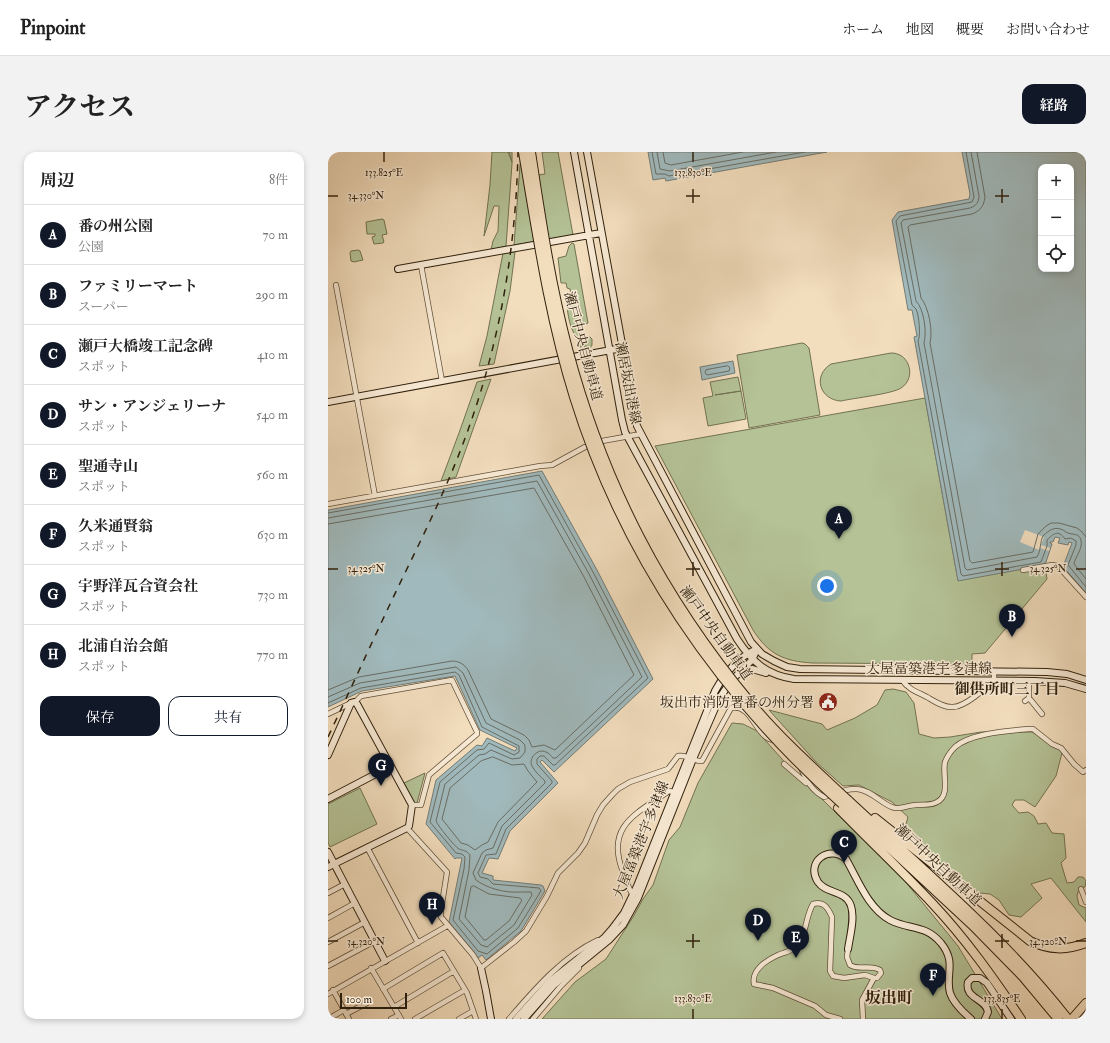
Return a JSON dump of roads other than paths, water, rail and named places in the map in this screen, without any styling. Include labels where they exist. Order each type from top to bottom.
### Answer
[{"type":"highway","name":"瀬戸中央自動車道","points":[[523,152],[540,255],[560,349],[578,410],[604,479],[622,521],[667,601],[720,675],[806,778],[844,803],[980,921],[1028,970],[1069,1018]]},
{"type":"highway","name":"瀬戸中央自動車道","points":[[531,152],[547,254],[568,348],[594,436],[629,517],[670,591],[699,635],[752,704],[781,736],[814,768],[844,803],[972,925],[1023,977],[1058,1019]]},
{"type":"highway","points":[[844,803],[1030,941],[1043,946],[1058,949],[1073,948],[1086,943]]},
{"type":"highway","points":[[844,803],[953,927],[988,972],[1021,1019]]},
{"type":"highway","points":[[1069,1018],[1079,1013],[1086,1003]]},
{"type":"main road","name":"瀬居坂出港線","points":[[574,152],[622,420],[627,436],[737,639],[752,660]]},
{"type":"main road","name":"瀬居坂出港線","points":[[587,152],[635,418],[641,434],[699,541],[746,633],[757,649]]},
{"type":"main road","points":[[398,269],[601,233]]},
{"type":"main road","points":[[328,402],[622,348]]},
{"type":"main road","name":"大屋冨築港宇多津線","points":[[524,1019],[554,985],[590,957],[617,933],[629,916],[635,897],[717,687],[730,668],[746,653],[757,649]]},
{"type":"main road","name":"大屋冨築港宇多津線","points":[[656,844],[674,792],[719,699],[736,675],[752,660],[757,649]]},
{"type":"main road","name":"大屋冨築港宇多津線","points":[[757,649],[774,661],[793,668],[1057,673],[1086,680]]},
{"type":"main road","name":"大屋冨築港宇多津線","points":[[752,660],[775,674],[794,679],[1029,681],[1058,682],[1086,689]]},
{"type":"main road","points":[[736,675],[752,669],[776,676],[794,679]]},
{"type":"main road","points":[[858,670],[858,679]]},
{"type":"main road","points":[[328,755],[353,702],[357,704],[412,805],[409,826],[407,828],[331,865]]},
{"type":"main road","points":[[328,799],[392,766]]},
{"type":"main road","points":[[328,852],[331,865],[345,884],[385,961]]},
{"type":"main road","points":[[848,948],[852,907],[842,895],[822,886],[816,877],[816,864],[826,854],[835,853],[846,859],[861,889],[884,917],[896,923],[924,930],[941,943],[950,962],[950,988],[952,996],[971,1019]]},
{"type":"main road","name":"大屋冨築港宇多津線","points":[[516,1019],[550,981],[605,937],[635,897]]},
{"type":"main road","points":[[481,968],[491,1019]]},
{"type":"main road","points":[[985,1019],[988,1012],[986,1006],[971,995],[967,989],[968,982],[972,978],[980,978],[987,983],[1011,1019]]},
{"type":"street","points":[[421,265],[442,381]]},
{"type":"street","points":[[336,285],[375,496]]},
{"type":"street","points":[[328,504],[552,465],[593,444],[641,434]]},
{"type":"street","points":[[1023,570],[1052,565],[1058,566],[1086,597]]},
{"type":"street","points":[[902,680],[910,689],[942,705],[953,707],[962,704],[984,690],[994,680],[994,671]]},
{"type":"street","points":[[328,714],[353,702],[361,696],[452,680],[477,734],[429,775],[421,805],[412,805]]},
{"type":"street","points":[[1029,681],[1027,700],[1042,714]]},
{"type":"street","points":[[407,828],[447,872],[441,917],[481,968],[526,931],[547,896],[558,873],[582,847],[597,815],[612,795],[630,782],[668,769],[678,756],[690,758],[699,762],[702,761],[731,708],[740,708],[747,713],[766,737],[786,745],[797,758],[810,787]]},
{"type":"street","points":[[784,764],[819,795],[824,797],[845,790],[863,790],[876,796],[894,808],[930,805],[936,803],[943,796],[945,789],[945,762],[955,747],[972,738],[996,732],[1033,729],[1052,744],[1061,748],[1074,764],[1083,772],[1086,770]]},
{"type":"street","points":[[635,897],[619,861],[617,853],[618,839],[622,831],[633,817],[669,791],[674,792]]},
{"type":"street","points":[[367,847],[418,943]]},
{"type":"street","points":[[328,893],[345,884]]},
{"type":"street","points":[[1081,889],[1086,902]]},
{"type":"street","points":[[328,918],[355,902]]},
{"type":"street","points":[[840,1019],[826,1015],[815,1006],[773,988],[754,984],[754,976],[766,961],[795,948],[806,927],[809,912],[813,904],[817,903],[824,904],[832,917],[830,971],[833,976],[844,978],[865,975],[874,978]]},
{"type":"street","points":[[328,942],[365,922]]},
{"type":"street","points":[[328,994],[332,990],[448,926]]},
{"type":"street","points":[[509,1019],[553,970],[587,945],[605,937]]},
{"type":"street","points":[[328,966],[375,941]]},
{"type":"street","points":[[848,948],[847,957],[850,966],[856,968],[873,967],[880,970],[881,973],[877,978],[874,978],[862,1000],[862,1019]]},
{"type":"street","points":[[383,989],[444,954],[465,990],[476,1019]]},
{"type":"street","points":[[533,1019],[560,987],[590,957]]},
{"type":"street","points":[[371,968],[400,1017],[392,1019]]},
{"type":"street","points":[[394,1007],[454,971]]},
{"type":"street","points":[[332,990],[350,1019]]},
{"type":"street","points":[[415,1019],[465,990]]},
{"type":"street","points":[[328,1019],[367,1003]]},
{"type":"street","points":[[459,1019],[473,1011]]},
{"type":"water","points":[[648,152],[827,152],[666,181],[665,178],[653,180]]},
{"type":"water","points":[[962,152],[1086,152],[1086,593],[1065,569],[1064,564],[1072,543],[1069,542],[1068,545],[1058,543],[1060,538],[1055,537],[1053,542],[1050,542],[1052,544],[1045,565],[958,581],[914,337],[917,336],[912,310],[908,310],[892,220],[898,212],[969,199],[970,194]]},
{"type":"water","points":[[733,361],[735,373],[702,380],[700,367]]},
{"type":"water","points":[[542,471],[597,570],[653,679],[554,772],[542,760],[540,762],[558,783],[510,831],[498,859],[489,858],[482,873],[493,876],[493,880],[541,885],[545,891],[521,931],[486,960],[482,955],[478,958],[449,922],[462,858],[455,859],[426,824],[436,780],[477,745],[482,746],[487,738],[515,751],[517,748],[480,730],[455,676],[362,691],[328,707],[328,510]]},
{"type":"railway","points":[[328,737],[446,487],[468,430],[489,362],[504,293],[514,223],[518,152]]},
{"type":"place","name":"番の州公園","points":[[839,539]]},
{"type":"place","name":"ファミリーマート","points":[[1012,637]]},
{"type":"place","name":"坂出市消防署番の州分署","points":[[828,702]]},
{"type":"place","name":"宇野洋瓦合資会社","points":[[381,786]]},
{"type":"place","name":"瀬戸大橋竣工記念碑","points":[[844,863]]},
{"type":"place","name":"北浦自治会館","points":[[432,925]]},
{"type":"place","name":"サン・アンジェリーナ","points":[[758,941]]},
{"type":"place","name":"聖通寺山","points":[[796,958]]},
{"type":"place","name":"久米通賢翁","points":[[933,996]]},
{"type":"district","name":"御供所町三丁目","points":[[1007,689]]},
{"type":"district","name":"坂出町","points":[[889,998]]}]
